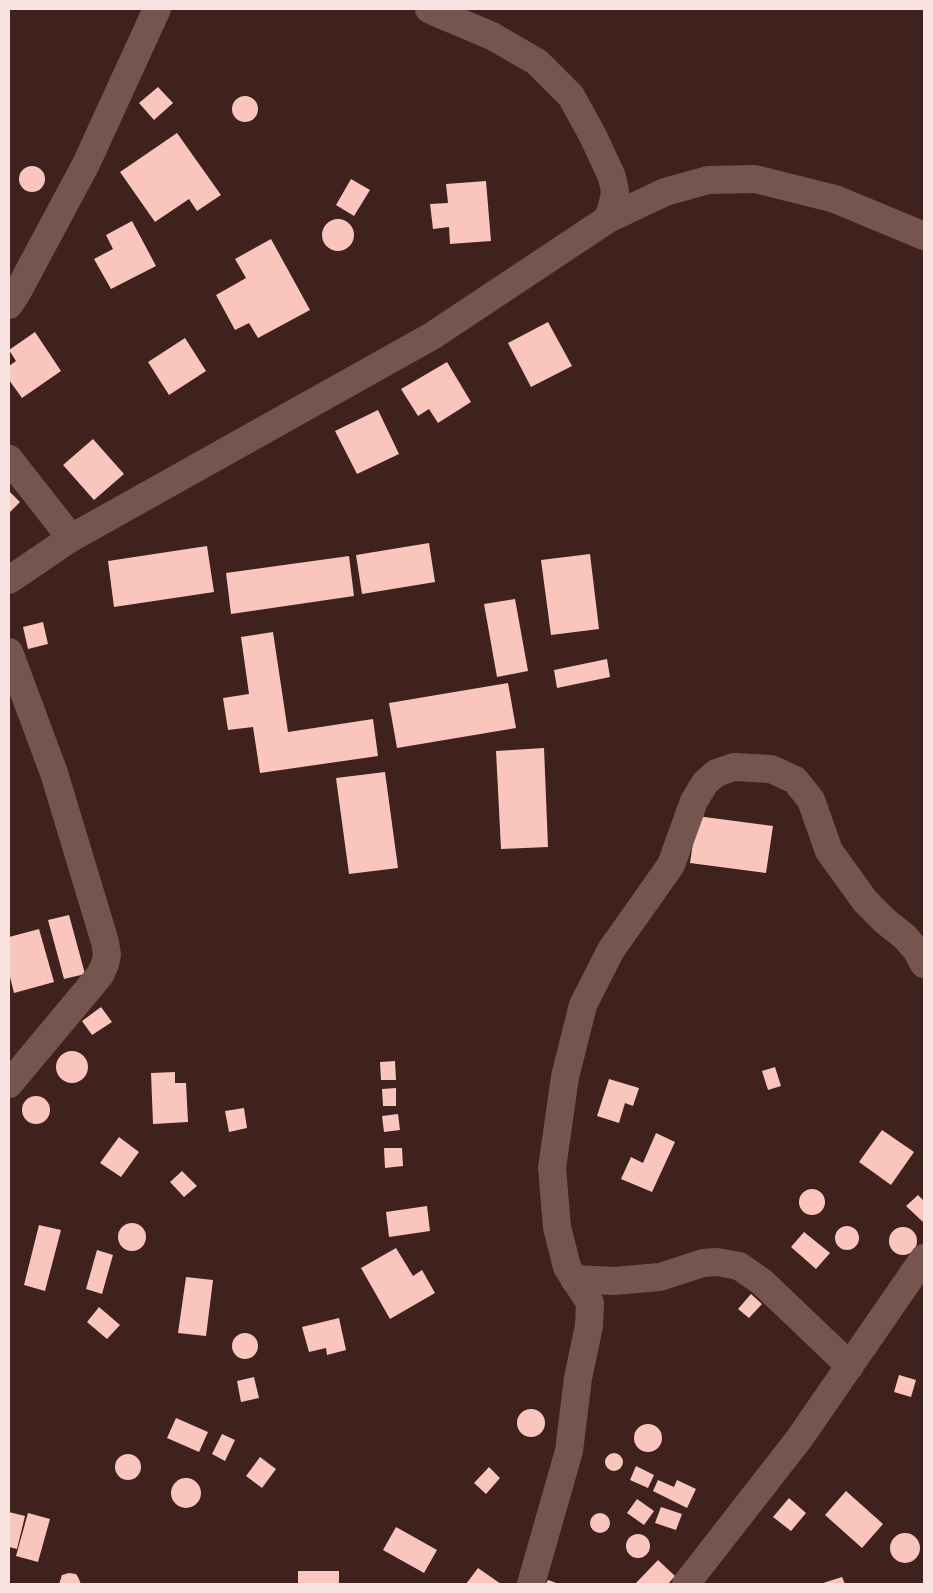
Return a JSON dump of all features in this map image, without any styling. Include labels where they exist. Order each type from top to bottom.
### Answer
[{"type":"street","points":[[9,305],[17,294],[86,164],[157,9]]},
{"type":"street","points":[[429,9],[492,36],[537,62],[570,96],[593,136],[612,177],[615,191],[614,203],[608,219]]},
{"type":"street","points":[[9,580],[71,538],[432,336],[608,219],[665,192],[708,180],[755,179],[835,199],[924,236]]},
{"type":"street","points":[[9,459],[71,538]]},
{"type":"street","points":[[9,652],[54,773],[105,942],[107,955],[100,975],[9,1084]]},
{"type":"street","points":[[531,1584],[569,1451],[578,1378],[589,1326],[590,1303],[567,1266],[557,1227],[552,1168],[566,1077],[583,1005],[611,950],[671,865],[694,801],[705,784],[716,773],[734,767],[771,769],[795,780],[811,800],[829,851],[865,900],[917,950],[924,964]]},
{"type":"street","points":[[686,1584],[799,1439],[924,1258]]},
{"type":"street","points":[[574,1279],[614,1281],[660,1277],[703,1264],[717,1262],[739,1266],[762,1282],[850,1366]]},
{"type":"building","points":[[158,87],[173,103],[154,120],[139,103]]},
{"type":"building","points":[[245,96],[254,100],[258,109],[254,118],[245,122],[236,118],[232,109],[236,100]]},
{"type":"building","points":[[177,133],[221,195],[197,211],[189,199],[155,222],[120,172]]},
{"type":"building","points":[[32,166],[41,170],[45,179],[41,188],[32,192],[23,188],[19,179],[23,170]]},
{"type":"building","points":[[351,179],[370,190],[354,216],[336,205]]},
{"type":"building","points":[[486,181],[491,241],[450,244],[449,227],[433,229],[430,204],[448,203],[446,184]]},
{"type":"building","points":[[338,219],[344,220],[349,224],[353,229],[353,241],[349,246],[344,250],[338,251],[332,250],[327,246],[323,241],[322,235],[323,229],[327,224],[332,220]]},
{"type":"building","points":[[132,221],[156,266],[111,289],[94,259],[113,249],[106,235]]},
{"type":"building","points":[[271,239],[310,310],[258,338],[249,323],[235,330],[216,295],[246,278],[235,259]]},
{"type":"building","points":[[548,322],[572,366],[531,387],[508,343]]},
{"type":"building","points":[[35,332],[61,371],[22,398],[9,380],[9,366],[16,361],[9,350]]},
{"type":"building","points":[[185,338],[206,371],[169,395],[148,362]]},
{"type":"building","points":[[447,362],[471,402],[438,423],[429,409],[418,416],[401,389]]},
{"type":"building","points":[[378,410],[399,454],[357,474],[335,431]]},
{"type":"building","points":[[93,439],[124,474],[94,500],[63,465]]},
{"type":"building","points":[[9,491],[20,502],[9,513]]},
{"type":"building","points":[[429,543],[435,582],[362,594],[356,555]]},
{"type":"building","points":[[207,546],[214,592],[114,607],[108,561]]},
{"type":"building","points":[[590,554],[599,629],[551,635],[541,560]]},
{"type":"building","points":[[349,556],[354,596],[231,614],[226,573]]},
{"type":"building","points":[[515,599],[528,671],[497,677],[484,604]]},
{"type":"building","points":[[43,622],[48,644],[28,649],[23,627]]},
{"type":"building","points":[[273,632],[288,732],[373,719],[378,756],[260,773],[253,727],[228,730],[223,698],[249,694],[241,637]]},
{"type":"building","points":[[607,659],[610,677],[557,688],[554,670]]},
{"type":"building","points":[[508,683],[516,728],[397,748],[389,703]]},
{"type":"building","points":[[544,748],[548,847],[501,849],[496,751]]},
{"type":"building","points":[[385,772],[398,868],[349,874],[336,778]]},
{"type":"building","points":[[697,816],[773,826],[766,873],[690,863]]},
{"type":"building","points":[[69,915],[85,974],[64,979],[48,920]]},
{"type":"building","points":[[39,929],[54,982],[14,993],[9,973],[9,937]]},
{"type":"building","points":[[101,1007],[112,1022],[92,1035],[82,1021]]},
{"type":"building","points":[[72,1051],[78,1052],[83,1056],[87,1061],[87,1073],[83,1078],[78,1082],[72,1083],[66,1082],[61,1078],[57,1073],[56,1067],[57,1061],[61,1056],[66,1052]]},
{"type":"building","points":[[395,1061],[396,1080],[381,1080],[380,1062]]},
{"type":"building","points":[[775,1067],[781,1086],[768,1090],[762,1071]]},
{"type":"building","points":[[175,1072],[175,1083],[186,1083],[188,1122],[153,1124],[151,1073]]},
{"type":"building","points":[[609,1079],[639,1088],[633,1106],[625,1103],[619,1123],[597,1116]]},
{"type":"building","points":[[396,1088],[396,1106],[383,1106],[382,1089]]},
{"type":"building","points":[[36,1096],[46,1100],[50,1110],[46,1120],[36,1124],[26,1120],[22,1110],[26,1100]]},
{"type":"building","points":[[244,1108],[247,1128],[229,1132],[225,1111]]},
{"type":"building","points":[[398,1114],[400,1130],[384,1132],[382,1116]]},
{"type":"building","points":[[882,1130],[914,1152],[891,1185],[859,1162]]},
{"type":"building","points":[[656,1133],[675,1142],[652,1192],[621,1179],[631,1157],[643,1163]]},
{"type":"building","points":[[119,1137],[139,1152],[121,1177],[100,1163]]},
{"type":"building","points":[[384,1148],[402,1148],[403,1166],[385,1168]]},
{"type":"building","points":[[182,1171],[197,1186],[184,1197],[170,1182]]},
{"type":"building","points":[[812,1189],[821,1193],[825,1202],[821,1211],[812,1215],[803,1211],[799,1202],[803,1193]]},
{"type":"building","points":[[918,1195],[924,1201],[923,1222],[906,1206]]},
{"type":"building","points":[[427,1206],[430,1231],[389,1237],[386,1212]]},
{"type":"building","points":[[132,1223],[142,1227],[146,1237],[142,1247],[132,1251],[122,1247],[118,1237],[122,1227]]},
{"type":"building","points":[[39,1225],[61,1230],[45,1291],[24,1285]]},
{"type":"building","points":[[847,1226],[852,1227],[858,1233],[858,1243],[852,1249],[847,1250],[842,1249],[836,1243],[835,1238],[836,1233],[842,1227]]},
{"type":"building","points":[[903,1227],[913,1231],[917,1241],[913,1251],[903,1255],[893,1251],[889,1241],[893,1231]]},
{"type":"building","points":[[804,1232],[830,1253],[816,1269],[791,1247]]},
{"type":"building","points":[[396,1248],[413,1276],[422,1270],[435,1293],[390,1319],[361,1268]]},
{"type":"building","points":[[97,1250],[113,1255],[102,1294],[86,1289]]},
{"type":"building","points":[[186,1277],[213,1280],[206,1336],[178,1333]]},
{"type":"building","points":[[751,1294],[762,1304],[749,1318],[738,1309]]},
{"type":"building","points":[[99,1307],[120,1325],[107,1339],[87,1322]]},
{"type":"building","points":[[339,1318],[346,1350],[327,1355],[326,1348],[309,1352],[302,1327]]},
{"type":"building","points":[[245,1333],[254,1337],[258,1346],[254,1355],[245,1359],[236,1355],[232,1346],[236,1337]]},
{"type":"building","points":[[899,1375],[916,1380],[911,1397],[894,1392]]},
{"type":"building","points":[[254,1377],[259,1398],[241,1402],[237,1381]]},
{"type":"building","points":[[531,1409],[541,1413],[545,1423],[541,1433],[531,1437],[521,1433],[517,1423],[521,1413]]},
{"type":"building","points":[[176,1418],[208,1432],[199,1452],[167,1438]]},
{"type":"building","points":[[648,1424],[658,1428],[662,1438],[658,1448],[648,1452],[638,1448],[634,1438],[638,1428]]},
{"type":"building","points":[[222,1434],[235,1440],[225,1461],[212,1454]]},
{"type":"building","points":[[614,1453],[620,1456],[623,1462],[620,1468],[614,1471],[608,1468],[605,1462],[608,1456]]},
{"type":"building","points":[[128,1454],[137,1458],[141,1467],[137,1476],[128,1480],[119,1476],[115,1467],[119,1458]]},
{"type":"building","points":[[260,1457],[276,1469],[262,1488],[246,1476]]},
{"type":"building","points":[[636,1466],[654,1475],[648,1488],[630,1480]]},
{"type":"building","points":[[489,1467],[500,1478],[486,1494],[474,1483]]},
{"type":"building","points":[[186,1478],[197,1482],[201,1493],[197,1504],[186,1508],[175,1504],[171,1493],[175,1482]]},
{"type":"building","points":[[658,1480],[674,1487],[677,1480],[696,1489],[687,1508],[653,1491]]},
{"type":"building","points":[[846,1491],[883,1524],[862,1548],[825,1515]]},
{"type":"building","points":[[789,1498],[806,1513],[791,1531],[773,1517]]},
{"type":"building","points":[[637,1499],[654,1511],[644,1525],[627,1513]]},
{"type":"building","points":[[661,1507],[682,1514],[676,1530],[655,1523]]},
{"type":"building","points":[[9,1512],[25,1516],[17,1549],[9,1547]]},
{"type":"building","points":[[28,1513],[50,1519],[38,1562],[16,1556]]},
{"type":"building","points":[[600,1513],[607,1516],[610,1523],[607,1530],[600,1533],[593,1530],[590,1523],[593,1516]]},
{"type":"building","points":[[396,1527],[437,1550],[424,1573],[383,1550]]},
{"type":"building","points":[[905,1533],[915,1538],[920,1548],[915,1558],[905,1563],[895,1558],[890,1548],[895,1538]]},
{"type":"building","points":[[638,1534],[643,1535],[649,1541],[649,1551],[643,1557],[638,1558],[633,1557],[627,1551],[626,1546],[627,1541],[633,1535]]},
{"type":"building","points":[[658,1560],[675,1576],[668,1584],[637,1584],[636,1583]]},
{"type":"building","points":[[478,1568],[501,1584],[466,1584]]},
{"type":"building","points":[[298,1571],[339,1571],[339,1584],[298,1584]]},
{"type":"building","points":[[76,1574],[81,1584],[59,1584],[62,1575]]},
{"type":"building","points":[[842,1577],[845,1584],[820,1584]]},
{"type":"building","points":[[548,1580],[559,1584],[546,1584]]}]
